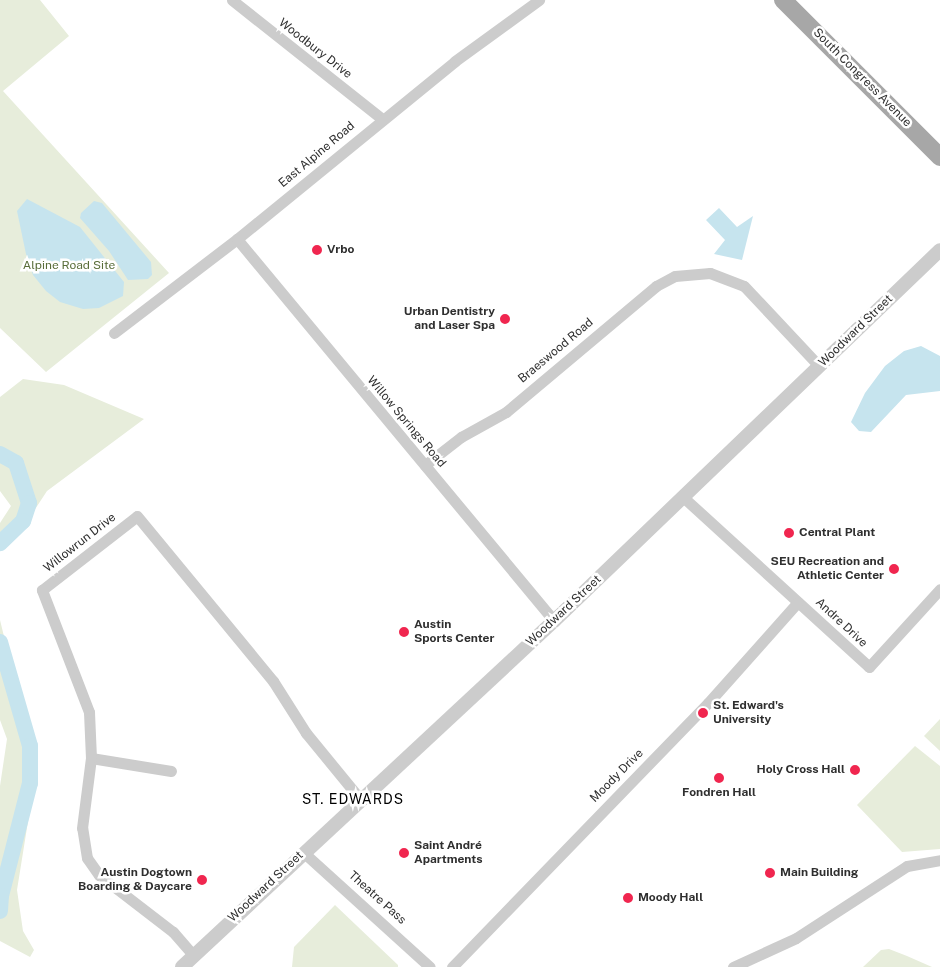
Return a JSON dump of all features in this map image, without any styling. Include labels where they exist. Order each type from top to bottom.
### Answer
[{"type":"main road","name":"South Congress Avenue","points":[[791,3],[940,157]]},
{"type":"street","name":"Woodbury Drive","points":[[232,0],[382,119]]},
{"type":"street","name":"East Alpine Road","points":[[114,333],[237,239],[382,119],[539,0]]},
{"type":"street","name":"Willow Springs Road","points":[[237,239],[554,621]]},
{"type":"street","name":"Woodward Street","points":[[182,967],[360,798],[554,621],[940,250]]},
{"type":"street","name":"Braeswood Road","points":[[425,465],[461,437],[506,412],[656,286],[675,276],[710,273],[744,286],[819,366]]},
{"type":"street","name":"Andre Drive","points":[[682,498],[869,667],[940,589]]},
{"type":"street","name":"Willowrun Drive","points":[[194,956],[173,932],[99,875],[88,858],[82,828],[91,758],[89,712],[42,590],[137,516],[273,681],[306,733],[360,798]]},
{"type":"street","name":"Moody Drive","points":[[452,967],[708,703],[798,602]]},
{"type":"street","points":[[91,758],[171,771]]},
{"type":"street","name":"Theatre Pass","points":[[304,852],[430,967]]},
{"type":"street","points":[[733,967],[796,938],[907,866],[940,860]]},
{"type":"green space","name":"Alpine Road Site","points":[[0,0],[40,0],[69,36],[3,91],[169,273],[46,372],[0,328]]},
{"type":"green space","points":[[23,379],[64,385],[144,419],[47,491],[24,526],[0,548],[0,523],[11,506],[0,491],[0,397]]},
{"type":"green space","points":[[0,620],[33,755],[34,784],[17,890],[23,931],[34,950],[30,957],[0,941],[0,786],[7,739],[0,720]]},
{"type":"green space","points":[[940,719],[940,751],[924,736]]},
{"type":"green space","points":[[915,746],[940,766],[940,849],[902,852],[857,805]]},
{"type":"green space","points":[[335,905],[398,967],[292,967],[294,947]]},
{"type":"green space","points":[[889,949],[932,967],[863,967],[881,950]]},
{"type":"water","points":[[27,199],[80,227],[124,282],[123,296],[99,308],[83,309],[60,302],[46,291],[33,275],[26,254],[17,211]]},
{"type":"water","points":[[94,201],[102,203],[151,262],[152,275],[148,279],[128,280],[109,251],[80,218],[81,213]]},
{"type":"water","points":[[719,208],[737,227],[753,216],[742,260],[714,254],[725,240],[706,220]]},
{"type":"water","points":[[921,346],[940,356],[940,391],[906,395],[871,432],[859,431],[851,422],[865,393],[885,366],[904,351]]},
{"type":"waterway","points":[[0,454],[16,463],[29,503],[23,521],[0,543]]},
{"type":"waterway","points":[[0,642],[30,746],[30,783],[1,896],[0,911]]},
{"type":"place","name":"Vrbo","points":[[317,250]]},
{"type":"place","name":"Urban Dentistry and Laser Spa","points":[[505,319]]},
{"type":"place","name":"Central Plant","points":[[789,533]]},
{"type":"place","name":"SEU Recreation and Athletic Center","points":[[894,569]]},
{"type":"place","name":"Austin Sports Center","points":[[404,632]]},
{"type":"place","name":"St. Edward's University","points":[[703,713]]},
{"type":"place","name":"Holy Cross Hall","points":[[855,770]]},
{"type":"place","name":"Fondren Hall","points":[[719,778]]},
{"type":"place","name":"Saint André Apartments","points":[[404,853]]},
{"type":"place","name":"Main Building","points":[[770,873]]},
{"type":"place","name":"Austin Dogtown Boarding & Daycare","points":[[202,880]]},
{"type":"place","name":"Moody Hall","points":[[628,898]]},
{"type":"district","name":"ST. EDWARDS","points":[[353,799]]}]
